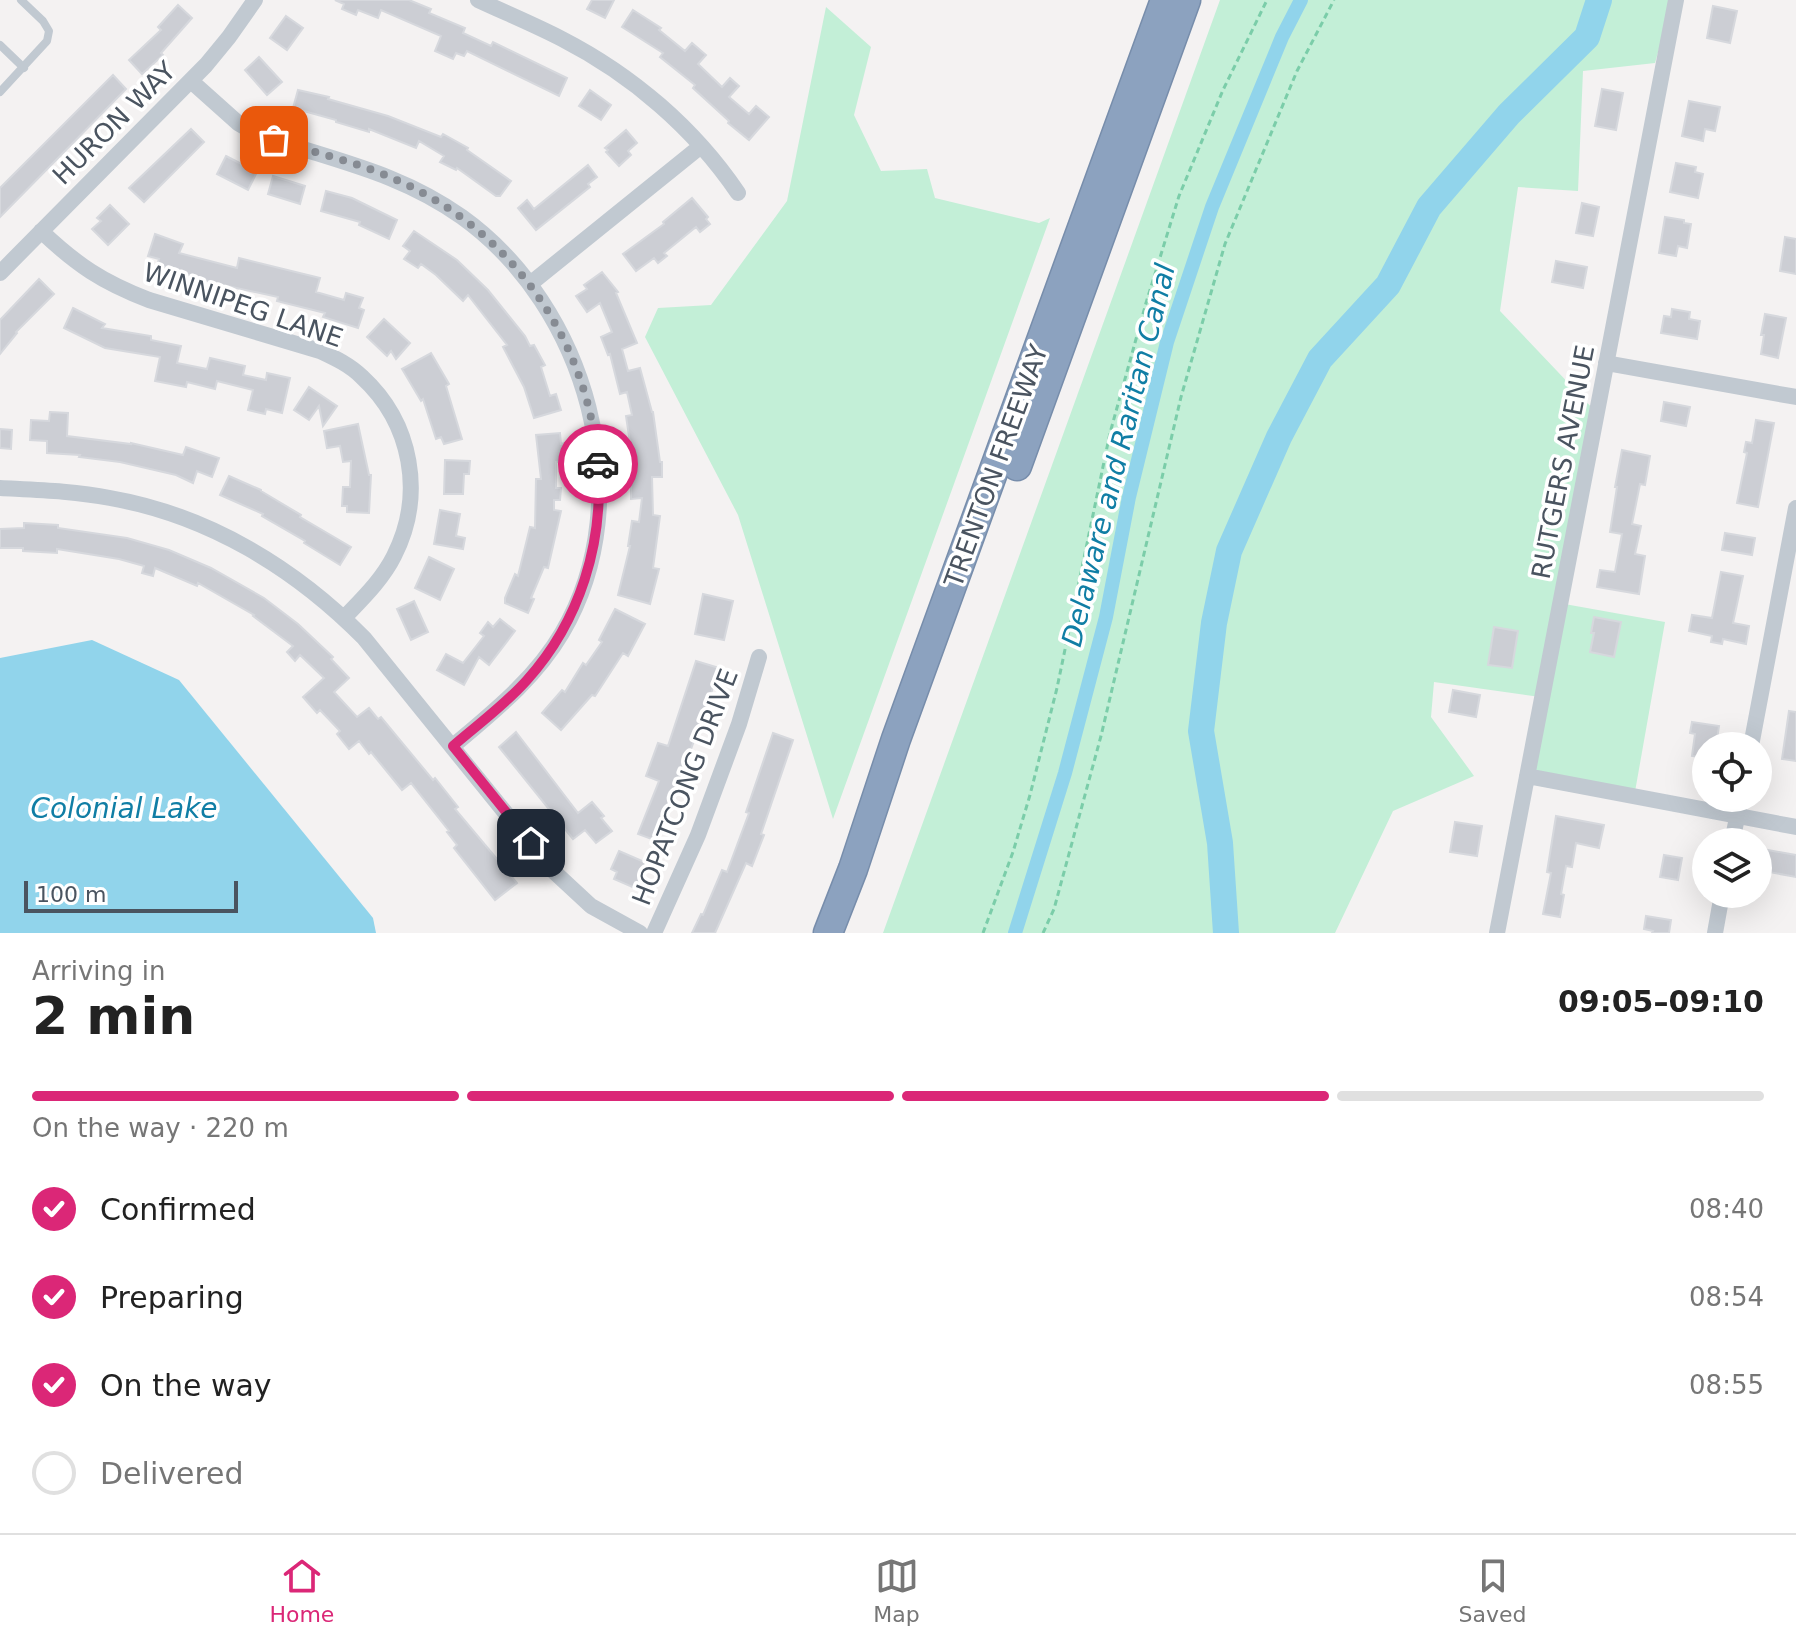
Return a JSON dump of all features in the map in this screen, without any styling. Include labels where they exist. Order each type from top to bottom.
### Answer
[{"type":"highway","name":"TRENTON FREEWAY","points":[[828,933],[1165,0]]},
{"type":"highway","name":"TRENTON FREEWAY","points":[[849,933],[1186,0]]},
{"type":"street","name":"HURON WAY","points":[[0,273],[191,81],[229,37],[255,0]]},
{"type":"street","points":[[478,0],[561,39],[627,79],[660,105],[701,146],[738,193]]},
{"type":"street","name":"RUTGERS AVENUE","points":[[1497,933],[1676,0]]},
{"type":"street","points":[[191,81],[238,123],[255,133],[373,170],[433,198],[463,218],[491,241],[530,284],[549,311],[579,374],[596,442],[599,477],[598,513],[586,579],[563,632],[545,659],[525,683],[453,746]]},
{"type":"street","points":[[530,284],[701,146]]},
{"type":"street","name":"WINNIPEG LANE","points":[[41,231],[71,259],[124,291],[320,351],[350,368],[376,391],[394,418],[406,447],[410,470],[409,516],[402,538],[380,578],[344,618]]},
{"type":"street","points":[[1606,363],[1796,397]]},
{"type":"street","points":[[0,488],[64,491],[113,498],[152,508],[228,537],[298,580],[364,638],[550,868],[591,906],[640,933]]},
{"type":"street","points":[[1754,732],[1796,508]]},
{"type":"street","name":"HOPATCONG DRIVE","points":[[654,933],[698,835],[739,724],[759,657]]},
{"type":"street","points":[[1527,776],[1796,827]]},
{"type":"street","points":[[1735,828],[1738,812]]},
{"type":"street","points":[[1715,933],[1719,908]]},
{"type":"lane","points":[[0,92],[47,41],[49,31],[43,21],[21,0]]},
{"type":"lane","points":[[0,45],[24,68]]},
{"type":"path","points":[[983,933],[1030,795],[1057,688],[1110,433],[1155,272],[1179,196],[1223,90],[1267,0]]},
{"type":"path","points":[[1043,933],[1054,909],[1101,736],[1181,397],[1225,244],[1297,71],[1334,0]]},
{"type":"green space","points":[[1220,0],[1673,0],[1655,63],[1583,71],[1578,191],[1518,187],[1500,311],[1595,411],[1559,603],[1665,622],[1633,803],[1524,783],[1540,697],[1434,682],[1431,717],[1474,776],[1393,811],[1335,933],[883,933]]},
{"type":"green space","points":[[826,7],[871,47],[854,115],[881,171],[927,169],[935,198],[1039,223],[1050,218],[833,819],[738,515],[645,337],[658,308],[711,305],[787,201]]},
{"type":"water","name":"Colonial Lake","points":[[92,640],[179,680],[373,918],[376,933],[0,933],[0,658]]},
{"type":"building","points":[[335,0],[409,0],[431,9],[429,13],[465,28],[463,33],[491,46],[493,42],[567,78],[559,96],[467,51],[464,56],[456,53],[453,59],[435,51],[441,36],[381,10],[378,18],[358,10],[356,15],[342,9],[344,4]]},
{"type":"building","points":[[592,0],[614,0],[605,18],[587,9]]},
{"type":"building","points":[[178,5],[192,18],[161,53],[163,55],[142,74],[129,60],[161,30],[158,27]]},
{"type":"building","points":[[1713,6],[1737,11],[1730,43],[1707,38]]},
{"type":"building","points":[[633,10],[661,28],[659,30],[685,51],[692,43],[706,55],[698,64],[722,87],[730,78],[739,86],[729,97],[749,114],[756,106],[769,117],[749,140],[693,88],[695,85],[660,57],[663,53],[622,27]]},
{"type":"building","points":[[286,16],[303,28],[287,50],[270,38]]},
{"type":"building","points":[[259,57],[282,82],[267,95],[245,70]]},
{"type":"building","points":[[113,75],[126,89],[0,217],[0,188]]},
{"type":"building","points":[[1602,89],[1623,93],[1616,130],[1595,126]]},
{"type":"building","points":[[298,90],[388,116],[441,137],[443,134],[468,148],[511,181],[500,196],[496,196],[457,168],[440,162],[444,156],[419,141],[416,148],[369,129],[369,132],[293,108]]},
{"type":"building","points":[[590,90],[611,105],[601,120],[579,106]]},
{"type":"building","points":[[1689,101],[1720,107],[1715,131],[1705,129],[1703,141],[1682,136]]},
{"type":"building","points":[[191,129],[204,142],[144,202],[129,188]]},
{"type":"building","points":[[626,130],[637,143],[628,151],[631,155],[619,166],[605,148]]},
{"type":"building","points":[[226,156],[257,172],[248,190],[217,174]]},
{"type":"building","points":[[1676,163],[1696,167],[1695,172],[1703,174],[1698,198],[1670,192]]},
{"type":"building","points":[[588,165],[597,177],[588,184],[590,187],[536,230],[518,208],[527,200],[534,209]]},
{"type":"building","points":[[273,176],[305,186],[300,204],[268,194]]},
{"type":"building","points":[[326,191],[352,198],[397,220],[389,239],[359,225],[360,222],[321,211]]},
{"type":"building","points":[[692,198],[710,224],[700,232],[696,227],[664,253],[667,256],[658,263],[654,258],[636,271],[623,254],[664,224]]},
{"type":"building","points":[[1582,203],[1599,207],[1593,236],[1576,233]]},
{"type":"building","points":[[110,205],[129,224],[108,245],[92,229],[101,221],[97,218]]},
{"type":"building","points":[[1665,217],[1691,224],[1687,248],[1678,246],[1676,256],[1659,253]]},
{"type":"building","points":[[414,231],[457,260],[488,290],[530,346],[534,345],[545,365],[541,367],[550,396],[556,394],[561,410],[534,418],[524,387],[503,347],[507,345],[468,295],[463,301],[421,264],[418,268],[404,259],[410,251],[403,246]]},
{"type":"building","points":[[155,234],[183,244],[179,253],[237,268],[239,258],[320,278],[316,292],[344,300],[346,293],[363,298],[359,308],[364,310],[358,328],[323,317],[325,313],[277,301],[278,297],[218,284],[157,265],[159,259],[148,256]]},
{"type":"building","points":[[1785,237],[1796,239],[1796,274],[1780,271]]},
{"type":"building","points":[[1556,261],[1587,267],[1583,288],[1552,282]]},
{"type":"building","points":[[602,272],[618,292],[637,343],[622,349],[628,371],[640,368],[653,412],[662,462],[662,477],[652,477],[653,515],[660,516],[653,568],[659,569],[650,604],[618,595],[630,546],[632,521],[639,522],[642,498],[631,499],[633,463],[626,416],[632,415],[627,392],[620,394],[610,354],[601,337],[612,332],[600,303],[587,312],[576,296],[587,289],[584,285]]},
{"type":"building","points":[[39,279],[54,294],[16,332],[0,354],[0,320]]},
{"type":"building","points":[[73,308],[105,324],[102,328],[151,336],[151,340],[181,346],[177,363],[207,369],[210,358],[245,366],[243,375],[266,380],[267,373],[290,378],[282,413],[266,409],[265,414],[248,410],[253,390],[217,381],[215,389],[187,382],[186,387],[155,381],[160,357],[105,348],[64,328]]},
{"type":"building","points":[[1672,309],[1690,312],[1689,319],[1700,321],[1697,339],[1661,333],[1664,316],[1671,317]]},
{"type":"building","points":[[1765,314],[1786,318],[1778,358],[1761,354]]},
{"type":"building","points":[[384,319],[410,343],[396,359],[391,351],[387,356],[367,337]]},
{"type":"building","points":[[431,353],[449,384],[446,386],[462,439],[444,444],[441,437],[436,439],[423,399],[421,401],[402,369]]},
{"type":"building","points":[[309,387],[337,406],[323,426],[319,406],[309,420],[294,410]]},
{"type":"building","points":[[1664,402],[1690,407],[1686,426],[1661,421]]},
{"type":"building","points":[[50,412],[68,413],[67,436],[131,443],[183,455],[186,447],[219,458],[212,477],[197,471],[193,483],[176,475],[120,462],[47,453],[47,441],[30,440],[31,420],[49,421]]},
{"type":"building","points":[[1756,420],[1774,423],[1758,507],[1737,503],[1747,453],[1744,452],[1746,442],[1752,443]]},
{"type":"building","points":[[358,424],[371,475],[369,513],[347,512],[347,506],[342,506],[343,487],[350,487],[351,461],[343,462],[340,446],[327,448],[324,431]]},
{"type":"building","points":[[0,429],[12,430],[11,449],[0,448]]},
{"type":"building","points":[[560,433],[561,444],[565,443],[567,461],[556,462],[556,488],[561,488],[560,500],[554,500],[554,510],[561,511],[548,568],[544,567],[528,613],[505,603],[505,598],[515,574],[518,576],[530,527],[535,528],[536,479],[541,479],[536,435]]},
{"type":"building","points":[[1622,450],[1650,456],[1645,485],[1640,484],[1632,524],[1641,526],[1635,554],[1645,556],[1639,594],[1597,587],[1600,570],[1615,572],[1622,534],[1610,532]]},
{"type":"building","points":[[445,460],[470,461],[469,474],[464,474],[463,494],[444,494]]},
{"type":"building","points":[[229,476],[261,490],[351,547],[340,565],[263,514],[220,495]]},
{"type":"building","points":[[440,510],[460,514],[456,536],[465,538],[463,549],[434,544]]},
{"type":"building","points":[[24,523],[58,525],[58,528],[127,538],[169,550],[211,568],[264,598],[333,657],[331,659],[349,678],[334,692],[357,717],[369,708],[378,719],[381,717],[433,780],[435,778],[458,807],[455,809],[517,883],[495,900],[454,848],[457,845],[449,831],[411,783],[402,790],[359,741],[349,749],[337,734],[340,731],[303,697],[324,678],[300,655],[295,661],[287,652],[293,646],[254,615],[198,583],[197,586],[155,568],[153,576],[142,573],[144,566],[119,559],[57,549],[57,553],[0,548],[0,529],[24,528]]},
{"type":"building","points":[[1725,533],[1755,538],[1752,555],[1722,550]]},
{"type":"building","points":[[429,557],[454,569],[440,600],[415,588]]},
{"type":"building","points":[[1721,572],[1743,576],[1733,623],[1749,626],[1746,644],[1723,639],[1722,644],[1711,642],[1712,636],[1689,631],[1692,615],[1712,618]]},
{"type":"building","points":[[703,594],[733,601],[724,640],[695,634]]},
{"type":"building","points":[[414,601],[428,632],[411,640],[397,609]]},
{"type":"building","points":[[615,609],[645,624],[628,656],[623,653],[595,696],[592,695],[561,730],[542,713],[562,690],[565,692],[583,663],[586,665],[602,642],[599,640]]},
{"type":"building","points":[[1594,617],[1621,622],[1614,657],[1590,652]]},
{"type":"building","points":[[500,619],[515,631],[489,665],[479,657],[464,685],[437,670],[446,654],[463,663],[484,636],[480,633],[488,622],[493,627]]},
{"type":"building","points":[[1494,627],[1518,631],[1512,668],[1488,665]]},
{"type":"building","points":[[696,661],[719,668],[696,742],[657,841],[638,834],[659,781],[646,776],[658,743],[668,746]]},
{"type":"building","points":[[1453,690],[1480,695],[1476,717],[1449,712]]},
{"type":"building","points":[[1789,711],[1796,712],[1796,761],[1782,759]]},
{"type":"building","points":[[1692,722],[1719,726],[1718,732],[1690,733]]},
{"type":"building","points":[[516,732],[578,813],[592,802],[612,831],[596,843],[585,830],[573,839],[499,747]]},
{"type":"building","points":[[773,733],[793,740],[752,866],[746,863],[715,933],[692,933],[722,870],[727,872]]},
{"type":"building","points":[[1556,816],[1604,825],[1599,848],[1576,843],[1572,867],[1566,866],[1560,917],[1543,914],[1551,873],[1547,872]]},
{"type":"building","points":[[1455,822],[1482,826],[1477,856],[1450,852]]},
{"type":"building","points":[[619,851],[649,864],[637,889],[614,879],[617,872],[611,869]]},
{"type":"building","points":[[1772,851],[1796,855],[1796,877],[1772,872]]},
{"type":"building","points":[[1664,855],[1682,858],[1678,880],[1660,877]]},
{"type":"building","points":[[1646,916],[1671,920],[1669,933],[1652,933],[1644,929]]},
{"type":"waterway","name":"Delaware and Raritan Canal","points":[[1015,933],[1065,773],[1106,617],[1129,497],[1167,342],[1212,207],[1282,37],[1301,0]]},
{"type":"waterway","points":[[1226,933],[1220,843],[1201,731],[1214,623],[1229,551],[1279,437],[1320,359],[1388,285],[1429,207],[1509,114],[1587,37],[1599,0]]},
{"type":"way so far","points":[[274,140],[373,170],[401,182],[433,198],[491,241],[530,284],[565,342],[589,408],[598,464]]},
{"type":"route","points":[[531,843],[453,746],[525,683],[563,632],[586,579],[593,547],[598,513],[598,464]]}]
